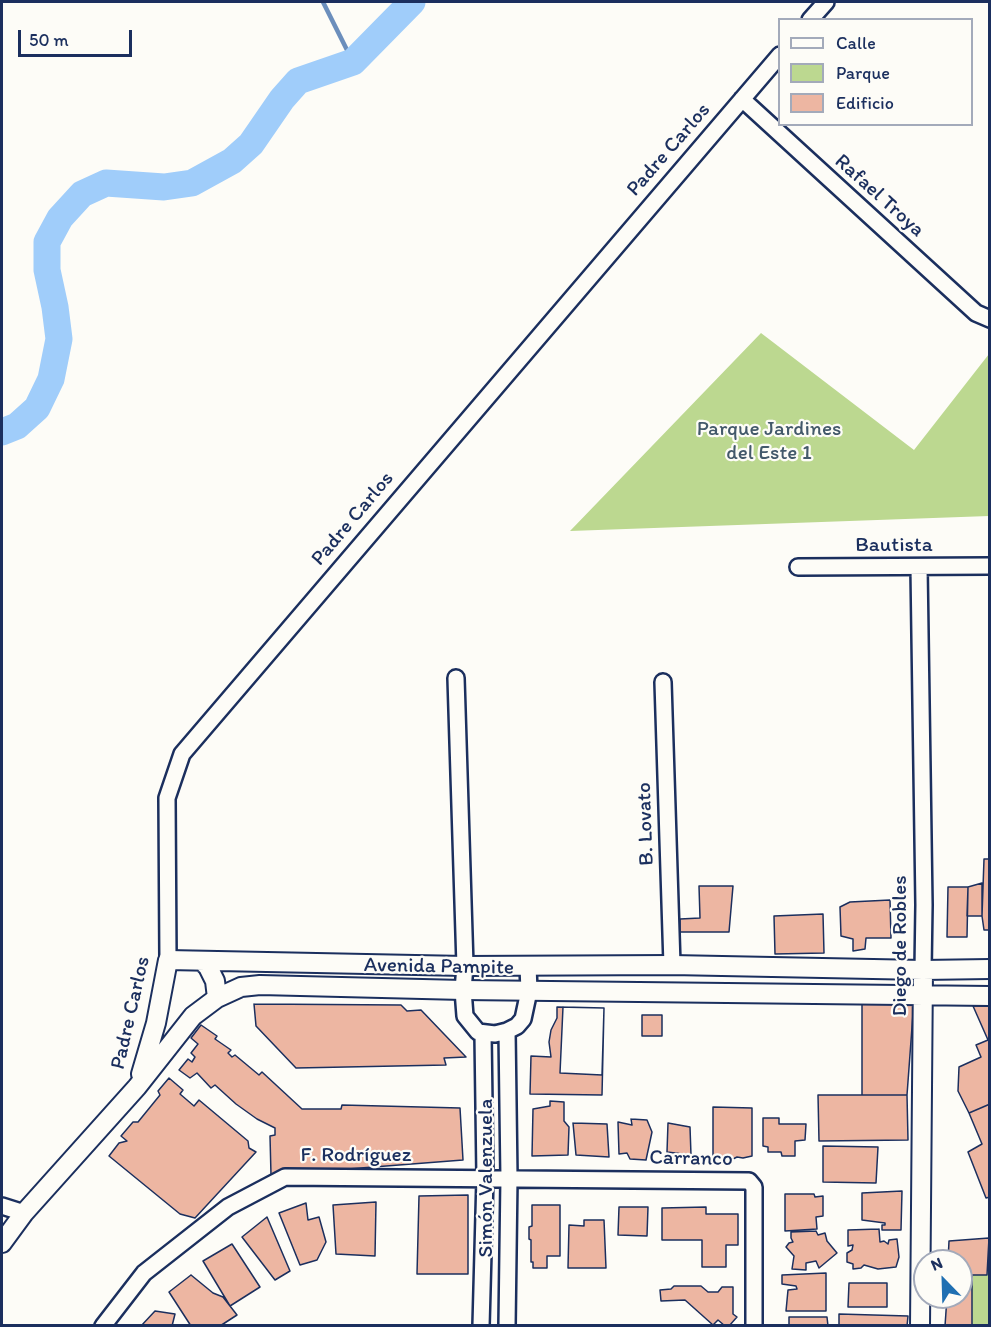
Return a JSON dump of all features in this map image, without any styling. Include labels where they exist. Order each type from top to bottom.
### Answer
[{"type":"street","points":[[812,18],[826,2]]},
{"type":"street","name":"Padre Carlos","points":[[137,1087],[156,1023],[168,960],[167,798],[182,754],[778,57]]},
{"type":"street","name":"Rafael Troya","points":[[742,99],[976,313],[990,319]]},
{"type":"street","name":"Bautista","points":[[798,567],[990,566]]},
{"type":"street","name":"Diego de Robles","points":[[919,567],[924,905],[920,1326]]},
{"type":"street","points":[[456,678],[465,1016],[472,1026],[483,1034],[495,1034],[517,1026],[523,1019],[529,991],[528,966]]},
{"type":"street","name":"B. Lovato","points":[[663,682],[672,965]]},
{"type":"street","name":"Avenida Pampite","points":[[168,960],[465,966],[672,965],[923,970],[990,969]]},
{"type":"street","points":[[202,961],[215,981],[217,998]]},
{"type":"street","points":[[672,965],[672,993]]},
{"type":"street","name":"Avenida Pampite","points":[[2,1243],[24,1213],[137,1087],[193,1016],[217,998],[241,987],[260,985],[529,991],[990,996]]},
{"type":"street","points":[[159,1002],[170,1013],[177,1016],[193,1016]]},
{"type":"street","name":"Simón Valenzuela","points":[[507,1031],[509,1178],[507,1326]]},
{"type":"street","name":"Simón Valenzuela","points":[[481,1326],[485,1177],[483,1034]]},
{"type":"street","name":"F. Rodríguez","points":[[103,1326],[144,1273],[228,1207],[285,1177],[485,1177]]},
{"type":"street","name":"Carranco","points":[[485,1177],[749,1180],[752,1183],[753,1326]]},
{"type":"street","points":[[2,1206],[24,1213]]},
{"type":"street","points":[[482,1276],[507,1288]]},
{"type":"green space","name":"Parque Jardines del Este 1","points":[[761,333],[914,450],[989,354],[989,516],[570,531]]},
{"type":"green space","points":[[989,1252],[989,1325],[972,1325],[973,1275],[987,1275]]},
{"type":"building","points":[[984,859],[990,859],[990,930],[984,930],[982,916]]},
{"type":"building","points":[[982,883],[982,916],[967,916],[968,887]]},
{"type":"building","points":[[699,886],[733,886],[729,932],[680,932],[680,919],[700,918]]},
{"type":"building","points":[[948,887],[968,887],[967,937],[947,937]]},
{"type":"building","points":[[890,900],[891,938],[866,938],[865,949],[853,951],[853,939],[841,936],[840,907],[850,902]]},
{"type":"building","points":[[823,914],[824,953],[775,954],[774,916]]},
{"type":"building","points":[[862,998],[914,1000],[907,1095],[862,1095]]},
{"type":"building","points":[[254,1004],[401,1005],[407,1011],[421,1010],[466,1057],[444,1058],[446,1065],[296,1068],[256,1026]]},
{"type":"building","points":[[973,1006],[990,1006],[990,1104],[969,1113],[958,1091],[959,1067],[981,1057],[976,1045],[988,1040]]},
{"type":"building","points":[[557,1007],[604,1008],[602,1095],[530,1094],[531,1056],[551,1057],[549,1042],[551,1030],[557,1018]]},
{"type":"building","points":[[563,1007],[604,1008],[602,1075],[560,1073]]},
{"type":"building","points":[[642,1015],[662,1015],[662,1036],[642,1036]]},
{"type":"building","points":[[201,1025],[231,1050],[228,1053],[232,1057],[235,1055],[259,1075],[262,1072],[302,1109],[341,1109],[342,1105],[460,1108],[463,1160],[271,1175],[270,1136],[275,1135],[275,1128],[236,1104],[215,1085],[211,1088],[197,1073],[190,1078],[179,1070],[188,1059],[192,1062],[195,1057],[191,1053],[198,1044],[191,1038]]},
{"type":"building","points":[[169,1078],[183,1090],[180,1094],[194,1106],[199,1100],[248,1141],[249,1148],[256,1152],[195,1218],[180,1214],[109,1156],[119,1143],[127,1141],[121,1136],[133,1122],[138,1122],[160,1095],[158,1091]]},
{"type":"building","points":[[818,1095],[907,1095],[908,1140],[819,1141]]},
{"type":"building","points":[[550,1101],[564,1102],[564,1121],[569,1127],[568,1155],[532,1156],[533,1109],[550,1106]]},
{"type":"building","points":[[990,1104],[990,1197],[986,1198],[968,1152],[982,1144],[969,1113]]},
{"type":"building","points":[[713,1107],[752,1108],[752,1156],[737,1157],[731,1160],[725,1157],[719,1160],[713,1157]]},
{"type":"building","points":[[763,1118],[779,1118],[779,1124],[806,1124],[805,1140],[795,1141],[795,1156],[782,1156],[781,1152],[768,1152],[768,1147],[763,1146]]},
{"type":"building","points":[[631,1119],[647,1120],[652,1132],[646,1160],[630,1159],[627,1153],[619,1154],[618,1122],[632,1125]]},
{"type":"building","points":[[573,1123],[607,1124],[609,1157],[576,1155]]},
{"type":"building","points":[[668,1123],[690,1127],[691,1155],[667,1152]]},
{"type":"building","points":[[823,1146],[878,1147],[876,1183],[823,1182]]},
{"type":"building","points":[[902,1191],[901,1230],[882,1230],[882,1225],[885,1223],[862,1220],[862,1193]]},
{"type":"building","points":[[785,1194],[823,1196],[823,1216],[816,1217],[817,1229],[785,1231]]},
{"type":"building","points":[[468,1195],[468,1274],[417,1274],[419,1196]]},
{"type":"building","points":[[376,1202],[375,1256],[336,1254],[333,1205]]},
{"type":"building","points":[[306,1203],[308,1220],[319,1217],[326,1242],[317,1260],[300,1265],[279,1213]]},
{"type":"building","points":[[532,1205],[560,1205],[560,1256],[547,1256],[547,1268],[533,1268],[533,1262],[531,1262],[529,1227],[532,1226]]},
{"type":"building","points":[[619,1207],[648,1207],[647,1236],[618,1235]]},
{"type":"building","points":[[706,1207],[706,1214],[738,1214],[738,1245],[726,1245],[726,1267],[702,1267],[702,1240],[662,1240],[662,1208]]},
{"type":"building","points":[[267,1217],[290,1271],[275,1280],[242,1237]]},
{"type":"building","points":[[584,1220],[604,1220],[606,1268],[568,1268],[569,1225],[584,1226]]},
{"type":"building","points":[[879,1229],[880,1242],[884,1241],[888,1244],[889,1240],[897,1239],[899,1257],[896,1267],[878,1269],[864,1265],[853,1269],[853,1264],[847,1262],[847,1253],[852,1250],[853,1245],[848,1246],[848,1230]]},
{"type":"building","points":[[816,1231],[818,1235],[825,1233],[827,1241],[837,1253],[819,1268],[816,1261],[806,1263],[806,1270],[792,1269],[794,1256],[786,1247],[793,1242],[791,1232]]},
{"type":"building","points":[[989,1238],[987,1275],[973,1275],[973,1249],[949,1249],[949,1241]]},
{"type":"building","points":[[232,1244],[260,1287],[230,1306],[203,1261]]},
{"type":"building","points":[[826,1273],[826,1311],[786,1311],[788,1290],[797,1289],[796,1286],[782,1284],[782,1275]]},
{"type":"building","points":[[191,1275],[213,1293],[223,1297],[237,1315],[220,1326],[191,1326],[169,1292]]},
{"type":"building","points":[[849,1283],[887,1283],[887,1307],[848,1307]]},
{"type":"building","points":[[674,1286],[701,1286],[708,1292],[718,1292],[722,1287],[733,1287],[733,1314],[737,1317],[729,1326],[725,1326],[718,1320],[713,1325],[685,1300],[661,1301],[660,1290],[671,1289]]},
{"type":"building","points":[[946,1309],[972,1309],[972,1326],[945,1326]]},
{"type":"building","points":[[155,1311],[175,1314],[172,1326],[141,1326]]},
{"type":"building","points":[[839,1314],[908,1316],[907,1326],[839,1326]]},
{"type":"building","points":[[789,1317],[827,1317],[828,1326],[789,1326]]},
{"type":"waterway","points":[[323,2],[353,62]]},
{"type":"waterway","points":[[2,432],[17,426],[37,408],[51,379],[59,339],[47,270],[47,242],[60,218],[82,194],[106,183],[164,187],[192,183],[232,161],[251,144],[282,99],[298,81],[353,62],[412,2]]}]
